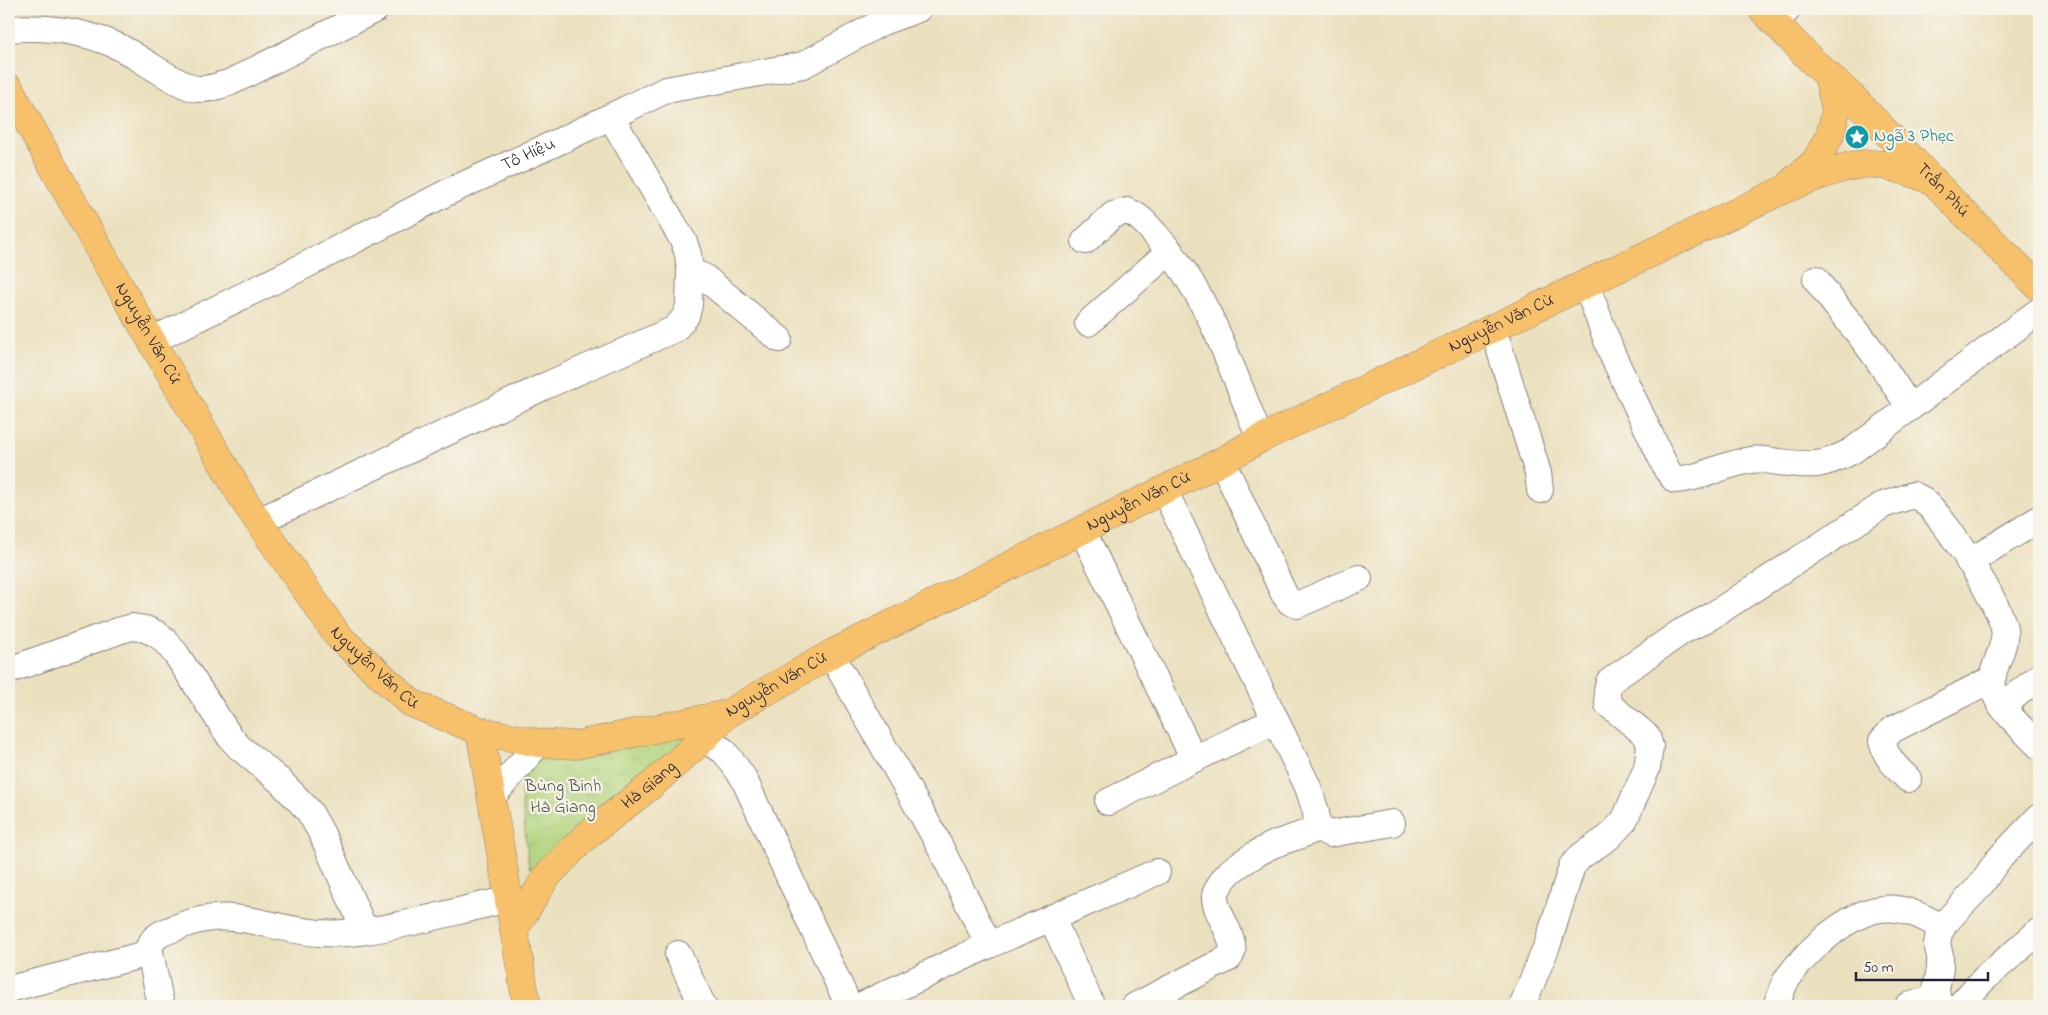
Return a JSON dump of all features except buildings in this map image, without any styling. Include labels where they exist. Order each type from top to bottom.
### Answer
[{"type":"highway","name":"Trần Phú","points":[[1775,13],[1828,75],[2039,287]]},
{"type":"highway","name":"Nguyễn Văn Cừ","points":[[1785,189],[1816,162],[1830,135],[1836,111],[1828,75]]},
{"type":"highway","name":"Nguyễn Văn Cừ","points":[[9,88],[245,502],[338,636],[411,703],[480,731],[539,743],[576,745],[727,714],[831,654],[1222,461],[1260,439],[1785,189],[1844,168],[1872,163],[1934,180]]},
{"type":"highway","name":"Hà Giang","points":[[515,928],[546,876],[585,837],[654,783],[703,739],[727,714]]},
{"type":"highway","points":[[480,731],[527,1006]]},
{"type":"street","points":[[9,28],[53,29],[82,34],[117,46],[181,83],[196,89],[212,88],[231,82],[376,9]]},
{"type":"street","name":"Tô Hiệu","points":[[152,341],[450,191],[666,90],[803,65],[882,22],[918,9]]},
{"type":"street","points":[[258,522],[545,386],[675,329],[686,316],[689,305],[690,271],[688,254],[684,242],[611,117]]},
{"type":"street","points":[[1085,241],[1113,215],[1127,211],[1143,221],[1170,251],[1192,284],[1217,330],[1260,439]]},
{"type":"street","points":[[1088,323],[1170,251]]},
{"type":"street","points":[[690,271],[704,277],[779,339]]},
{"type":"street","points":[[1816,278],[1835,307],[1859,334],[1910,408]]},
{"type":"street","points":[[1586,284],[1612,354],[1667,470],[1674,480],[1685,480],[1725,465],[1754,459],[1808,465],[1830,462],[1852,451],[2039,312]]},
{"type":"street","points":[[1493,328],[1538,473],[1540,490]]},
{"type":"street","points":[[1222,461],[1284,594],[1290,602],[1297,605],[1359,578]]},
{"type":"street","points":[[1164,490],[1308,787],[1316,812],[1317,827]]},
{"type":"street","points":[[1522,1006],[1548,943],[1572,866],[1581,856],[1609,837],[1624,821],[1647,768],[1650,746],[1647,736],[1608,704],[1607,690],[1609,682],[1681,632],[1710,617],[1883,505],[1913,495],[1922,499],[1949,531],[1996,606],[2004,629],[2003,648],[1992,679],[1994,691],[2002,706],[2039,746]]},
{"type":"street","points":[[1969,562],[2039,519]]},
{"type":"street","points":[[1082,530],[1194,759]]},
{"type":"street","points":[[15,668],[133,627],[157,634],[176,654],[234,742],[280,781],[309,811],[319,828],[365,931]]},
{"type":"street","points":[[831,654],[926,820],[989,945]]},
{"type":"street","points":[[2002,706],[2039,678]]},
{"type":"street","points":[[1908,779],[1891,761],[1883,749],[1882,742],[1892,730],[1992,679]]},
{"type":"street","points":[[1108,802],[1276,720]]},
{"type":"street","points":[[703,739],[724,751],[743,777],[849,1006]]},
{"type":"street","points":[[492,796],[539,743]]},
{"type":"street","points":[[1945,1003],[1936,989],[1940,962],[1937,944],[1942,928],[1980,886],[1997,861],[2039,816]]},
{"type":"street","points":[[1317,827],[1330,834],[1392,823]]},
{"type":"street","points":[[1135,1006],[1228,958],[1232,951],[1228,932],[1218,911],[1215,896],[1221,885],[1230,872],[1273,845],[1303,835],[1317,827]]},
{"type":"street","points":[[860,1006],[989,945],[1157,872]]},
{"type":"street","points":[[161,1006],[150,952],[151,943],[158,935],[180,926],[210,918],[244,918],[319,933],[365,931],[510,899]]},
{"type":"street","points":[[1778,1000],[1787,980],[1818,944],[1834,931],[1864,913],[1882,908],[1898,909],[1927,918],[1942,928]]},
{"type":"street","points":[[1052,919],[1092,1006]]},
{"type":"street","points":[[1908,1006],[1945,1003],[1984,979],[2039,931]]},
{"type":"street","points":[[9,988],[150,952]]},
{"type":"street","points":[[678,954],[703,1006]]},
{"type":"green space","name":"Bùng Binh Hà Giang","points":[[683,736],[690,739],[538,870],[533,870],[529,867],[521,794],[525,775],[542,756],[597,752]]},
{"type":"place","name":"Ngã 3 Phẹc","points":[[1857,137]]}]
